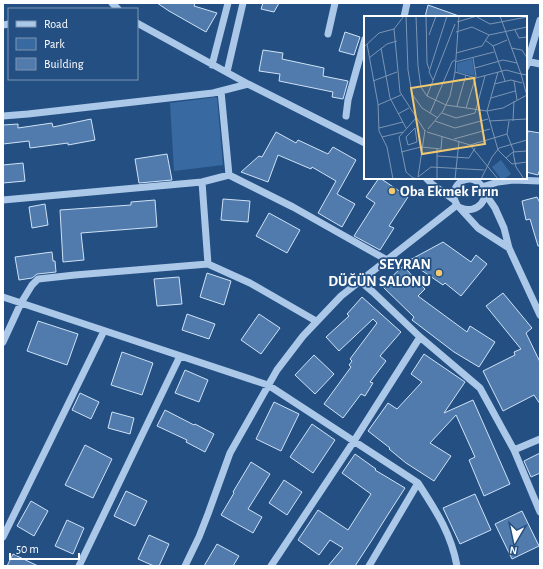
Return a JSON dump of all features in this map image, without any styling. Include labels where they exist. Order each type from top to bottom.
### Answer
[{"type":"street","points":[[212,65],[228,3]]},
{"type":"street","points":[[227,72],[243,3]]},
{"type":"street","points":[[328,34],[335,3]]},
{"type":"street","points":[[404,16],[407,3]]},
{"type":"street","points":[[527,60],[540,20]]},
{"type":"street","points":[[138,24],[248,84],[364,142]]},
{"type":"street","points":[[346,116],[348,100],[364,43]]},
{"type":"street","points":[[527,63],[540,64]]},
{"type":"street","points":[[3,116],[36,114],[213,93],[248,84]]},
{"type":"street","points":[[221,91],[229,175]]},
{"type":"street","points":[[3,200],[202,182],[229,175],[293,206],[387,260]]},
{"type":"street","points":[[427,179],[457,204],[468,210],[476,209],[481,204],[484,192],[498,180],[540,181]]},
{"type":"street","points":[[508,248],[478,228],[457,204],[453,193],[458,184],[464,179],[474,180],[479,183],[495,208],[504,228],[508,248],[540,315]]},
{"type":"street","points":[[202,182],[208,264]]},
{"type":"street","points":[[185,566],[199,537],[230,453],[268,386],[302,336],[341,296],[457,204]]},
{"type":"street","points":[[3,342],[21,303],[32,285],[38,279],[208,264],[250,283],[316,321]]},
{"type":"street","points":[[360,281],[420,337],[480,388],[514,450],[540,512]]},
{"type":"street","points":[[3,297],[268,386],[418,483],[448,534],[456,557],[457,566]]},
{"type":"street","points":[[3,537],[104,330]]},
{"type":"street","points":[[271,566],[354,442],[420,337]]},
{"type":"street","points":[[79,566],[180,356]]},
{"type":"street","points":[[514,450],[540,439]]},
{"type":"street","points":[[369,566],[418,483]]},
{"type":"green space","points":[[217,97],[223,165],[174,171],[170,103]]},
{"type":"building","points":[[157,3],[195,3],[194,6],[217,13],[206,32]]},
{"type":"building","points":[[263,3],[279,3],[274,12],[261,9]]},
{"type":"building","points":[[428,5],[459,16],[425,16]]},
{"type":"building","points":[[345,32],[360,37],[354,55],[339,51]]},
{"type":"building","points":[[263,50],[283,53],[282,59],[324,68],[323,76],[348,81],[343,99],[332,97],[333,92],[279,81],[280,74],[259,71]]},
{"type":"building","points":[[91,119],[95,140],[68,145],[68,143],[30,148],[29,141],[3,144],[3,125],[18,124],[18,128],[52,123],[53,127]]},
{"type":"building","points":[[528,131],[540,133],[540,169],[538,175],[527,172]]},
{"type":"building","points":[[276,132],[296,143],[298,140],[328,154],[333,147],[356,160],[337,194],[355,204],[342,227],[318,213],[336,181],[312,167],[311,169],[278,155],[268,182],[241,172],[259,156],[262,157]]},
{"type":"building","points":[[167,154],[172,180],[139,183],[135,159]]},
{"type":"building","points":[[23,163],[25,181],[3,183],[3,165]]},
{"type":"building","points":[[378,179],[381,179],[408,197],[389,226],[394,228],[380,250],[354,236],[375,203],[366,197]]},
{"type":"building","points":[[537,197],[540,203],[540,246],[538,246],[530,219],[526,220],[522,201]]},
{"type":"building","points":[[223,199],[250,201],[248,222],[221,220]]},
{"type":"building","points":[[155,200],[157,227],[81,233],[84,260],[63,262],[60,210],[131,205],[131,202]]},
{"type":"building","points":[[45,204],[48,225],[32,228],[29,207]]},
{"type":"building","points":[[269,213],[300,230],[287,253],[256,236]]},
{"type":"building","points":[[443,242],[471,262],[476,255],[487,264],[461,296],[445,283],[443,285],[408,261]]},
{"type":"building","points":[[52,252],[56,272],[37,274],[32,278],[19,280],[15,257]]},
{"type":"building","points":[[403,266],[425,289],[418,296],[467,332],[470,326],[495,342],[479,367],[454,352],[412,320],[414,317],[382,286]]},
{"type":"building","points":[[207,273],[231,281],[224,305],[200,297]]},
{"type":"building","points":[[179,277],[182,304],[157,306],[154,279]]},
{"type":"building","points":[[503,293],[532,328],[526,333],[540,362],[540,404],[534,395],[503,411],[483,371],[515,355],[514,352],[521,349],[486,306]]},
{"type":"building","points":[[362,297],[401,332],[380,356],[386,361],[370,382],[373,383],[365,396],[361,394],[343,418],[324,404],[351,367],[349,365],[352,361],[350,359],[377,323],[373,319],[339,351],[326,337],[349,316],[347,314]]},
{"type":"building","points":[[187,314],[215,324],[209,339],[182,330]]},
{"type":"building","points":[[259,314],[280,328],[261,354],[241,340]]},
{"type":"building","points":[[38,321],[78,334],[67,365],[27,351]]},
{"type":"building","points":[[122,352],[153,363],[142,395],[111,385]]},
{"type":"building","points":[[424,354],[465,382],[444,413],[473,400],[510,484],[484,496],[469,460],[475,457],[456,415],[430,443],[451,456],[434,481],[406,463],[368,431],[388,403],[397,409],[422,382],[411,374]]},
{"type":"building","points":[[314,355],[334,374],[315,394],[295,375]]},
{"type":"building","points":[[185,370],[208,380],[199,402],[175,393]]},
{"type":"building","points":[[80,393],[99,402],[91,419],[72,410]]},
{"type":"building","points":[[274,402],[299,414],[281,451],[256,439]]},
{"type":"building","points":[[165,410],[214,434],[205,452],[186,442],[187,440],[157,426]]},
{"type":"building","points":[[112,412],[134,418],[130,434],[108,428]]},
{"type":"building","points":[[312,424],[335,440],[313,473],[290,457]]},
{"type":"building","points":[[85,445],[112,459],[93,498],[65,485]]},
{"type":"building","points":[[540,453],[540,473],[531,477],[524,461]]},
{"type":"building","points":[[355,454],[376,469],[375,470],[405,488],[355,566],[328,566],[343,548],[330,540],[319,555],[298,540],[318,510],[348,530],[371,494],[342,473]]},
{"type":"building","points":[[251,462],[270,474],[248,509],[262,517],[253,533],[221,515]]},
{"type":"building","points":[[284,480],[302,492],[287,515],[269,503]]},
{"type":"building","points":[[126,491],[147,501],[135,526],[114,516]]},
{"type":"building","points":[[475,494],[491,530],[460,544],[443,508]]},
{"type":"building","points":[[31,501],[48,511],[34,536],[17,526]]},
{"type":"building","points":[[522,511],[539,546],[512,559],[495,524]]},
{"type":"building","points":[[67,520],[84,528],[73,554],[55,546]]},
{"type":"building","points":[[149,535],[169,544],[159,566],[154,566],[138,559]]},
{"type":"building","points":[[217,544],[239,556],[233,566],[204,566]]},
{"type":"building","points":[[13,554],[38,566],[7,566]]},
{"type":"place","name":"Oba Ekmek Fırın","points":[[392,191]]},
{"type":"place","name":"SEYRAN DÜĞÜN SALONU","points":[[439,273]]}]
